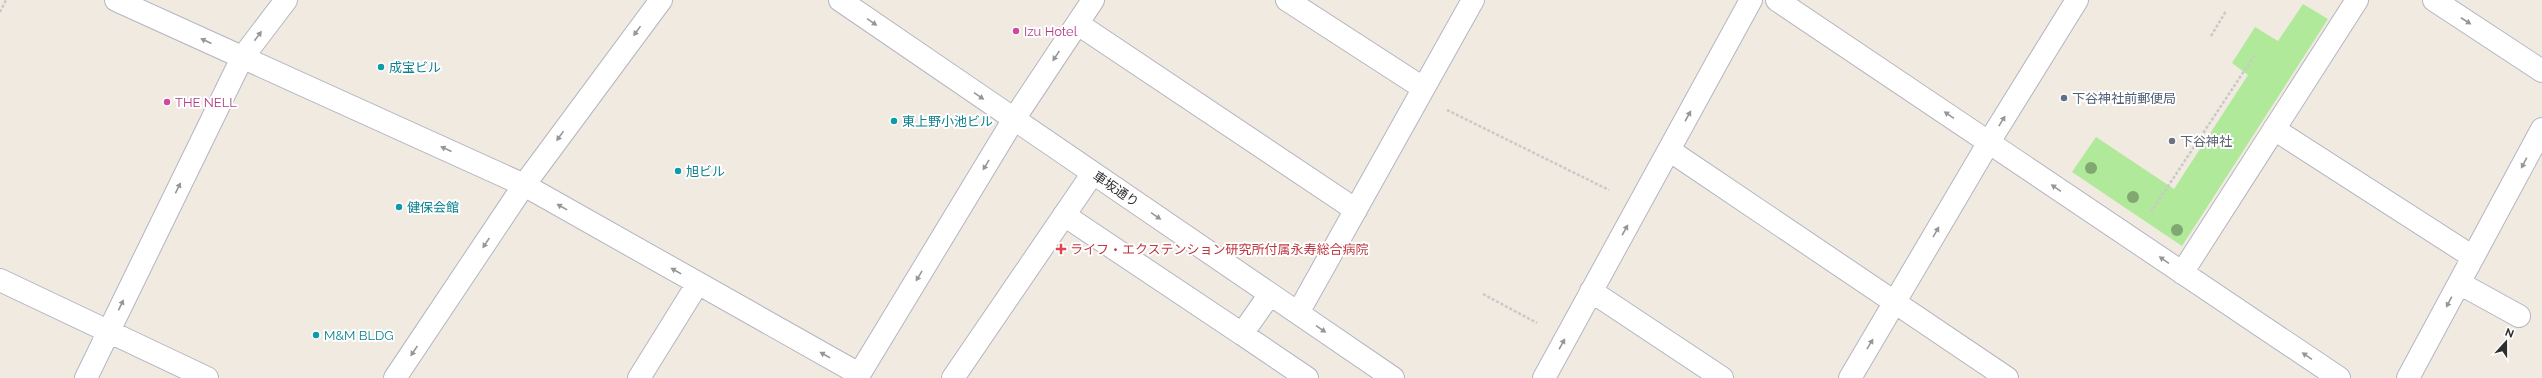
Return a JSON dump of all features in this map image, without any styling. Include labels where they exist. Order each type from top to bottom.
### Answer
[{"type":"street","points":[[116,0],[524,185],[698,283],[858,376],[1014,119],[1094,0]]},
{"type":"street","points":[[86,378],[242,58],[286,0]]},
{"type":"street","points":[[395,378],[524,185],[661,0]]},
{"type":"street","name":"車坂通り","points":[[840,0],[1298,313],[1385,376]]},
{"type":"street","points":[[1286,0],[1424,88]]},
{"type":"street","points":[[1298,313],[1473,0]]},
{"type":"street","points":[[1544,378],[1752,0]]},
{"type":"street","points":[[1777,0],[2339,378]]},
{"type":"street","points":[[1850,378],[1989,142],[2078,0]]},
{"type":"street","points":[[2182,273],[2357,0]]},
{"type":"street","points":[[2434,0],[2542,71]]},
{"type":"street","points":[[1078,24],[1356,210]]},
{"type":"street","points":[[2274,129],[2473,258]]},
{"type":"street","points":[[2408,378],[2542,129]]},
{"type":"street","points":[[1669,150],[2007,378]]},
{"type":"street","points":[[953,378],[1093,173]]},
{"type":"street","points":[[1064,215],[1307,378]]},
{"type":"street","points":[[0,280],[109,330],[207,378]]},
{"type":"street","points":[[639,378],[698,283]]},
{"type":"street","points":[[2459,283],[2519,316]]},
{"type":"street","points":[[1591,291],[1722,378]]},
{"type":"street","points":[[1242,334],[1270,294]]},
{"type":"path","points":[[0,12],[6,0]]},
{"type":"path","points":[[2211,36],[2226,12]]},
{"type":"path","points":[[2133,239],[2254,56]]},
{"type":"path","points":[[1424,88],[1428,100],[1615,193]]},
{"type":"path","points":[[1483,294],[1542,325]]},
{"type":"green space","points":[[2303,4],[2328,19],[2182,246],[2072,172],[2096,137],[2174,189],[2248,75],[2232,63],[2255,27],[2278,41]]},
{"type":"place","name":"Izu Hotel","points":[[1016,31]]},
{"type":"place","name":"成宝ビル","points":[[381,67]]},
{"type":"place","name":"下谷神社前郵便局","points":[[2064,98]]},
{"type":"place","name":"THE NELL","points":[[167,102]]},
{"type":"place","name":"東上野小池ビル","points":[[894,121]]},
{"type":"place","name":"下谷神社","points":[[2172,141]]},
{"type":"place","name":"旭ビル","points":[[678,171]]},
{"type":"place","name":"健保会館","points":[[399,207]]},
{"type":"place","name":"ライフ・エクステンション研究所付属永寿総合病院","points":[[1061,249]]},
{"type":"place","name":"M&M BLDG","points":[[316,335]]}]
